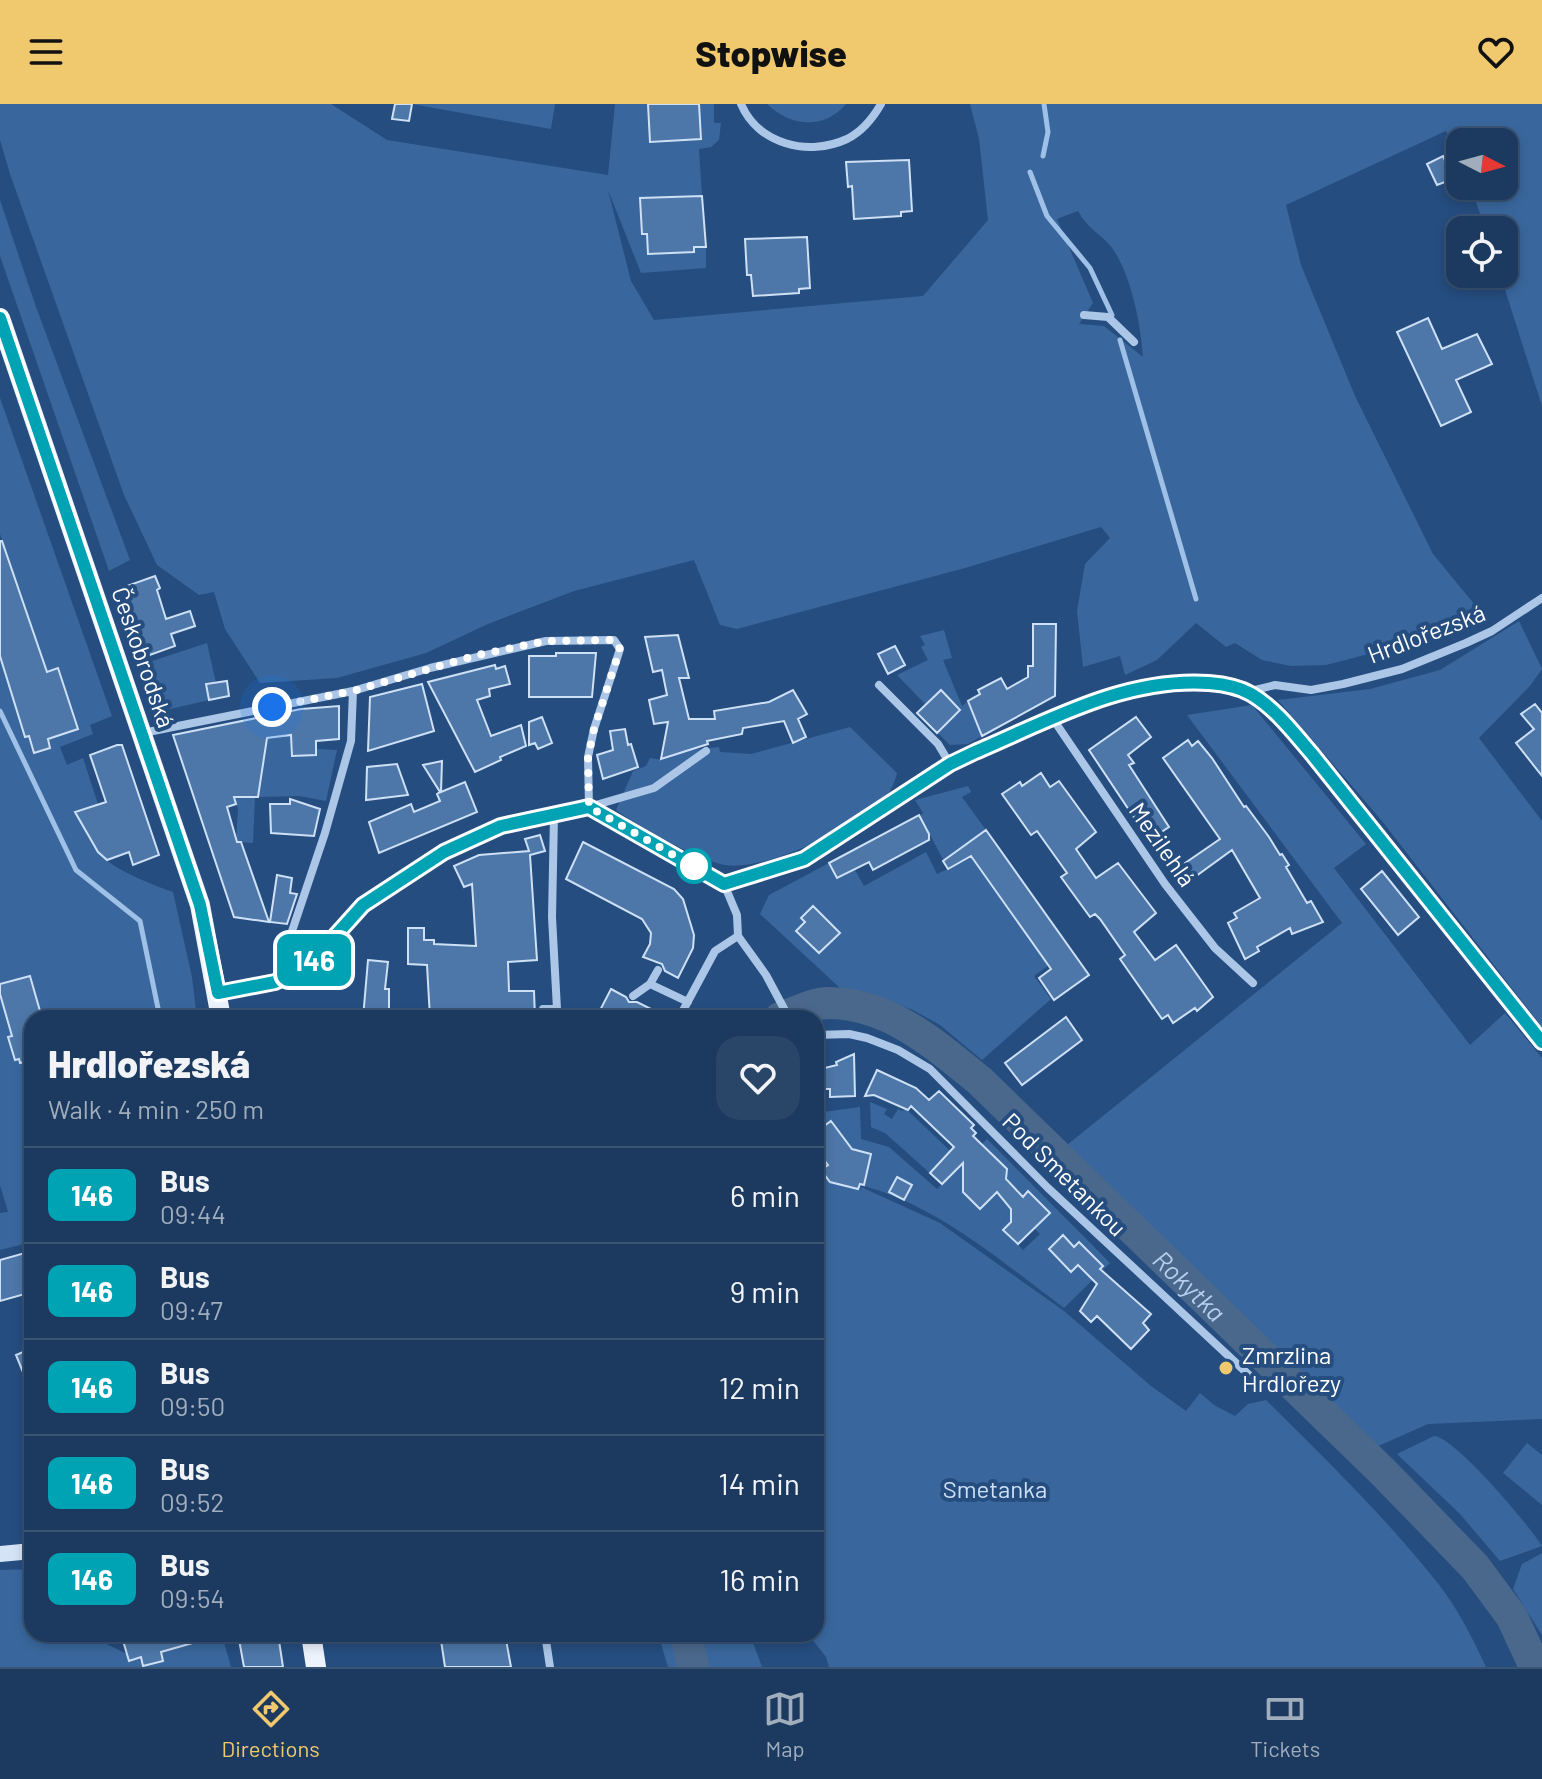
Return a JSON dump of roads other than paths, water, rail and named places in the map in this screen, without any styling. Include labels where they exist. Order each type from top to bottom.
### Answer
[{"type":"main road","name":"Českobrodská","points":[[0,318],[200,905],[220,1010]]},
{"type":"main road","points":[[0,1554],[24,1552]]},
{"type":"main road","points":[[312,1642],[316,1667]]},
{"type":"street","points":[[741,104],[760,131],[788,146],[815,147],[847,139],[872,119],[881,104]]},
{"type":"street","points":[[1084,315],[1108,317],[1134,342]]},
{"type":"street","name":"Hrdlořezská","points":[[724,884],[804,859],[950,764],[1131,688],[1167,682],[1218,684],[1247,692],[1275,685],[1311,690],[1402,669],[1492,631],[1542,598]]},
{"type":"street","points":[[143,733],[353,691],[478,655],[546,641],[614,640],[620,649],[588,757],[589,807]]},
{"type":"street","points":[[879,685],[938,744],[950,764]]},
{"type":"street","points":[[284,976],[285,952],[325,833],[351,741],[353,691]]},
{"type":"street","points":[[1247,692],[1272,708],[1312,754],[1542,1042]]},
{"type":"street","name":"Mezilehlá","points":[[1053,719],[1165,884],[1215,948],[1253,983]]},
{"type":"street","points":[[218,993],[275,982],[309,965],[363,905],[444,852],[501,826],[589,807],[654,788],[706,751]]},
{"type":"street","points":[[589,807],[724,884],[737,915],[738,936],[785,1010]]},
{"type":"street","points":[[543,1009],[557,1009],[552,917],[554,815]]},
{"type":"street","points":[[684,1010],[715,951],[738,936]]},
{"type":"street","points":[[633,996],[650,984],[658,970]]},
{"type":"street","points":[[650,984],[688,1002]]},
{"type":"street","name":"Pod Smetankou","points":[[824,1035],[849,1034],[867,1038],[898,1050],[930,1069],[1048,1188],[1263,1388]]},
{"type":"street","points":[[546,1642],[550,1667]]},
{"type":"waterway","points":[[1043,156],[1048,132],[1044,104]]},
{"type":"waterway","points":[[1030,172],[1047,216],[1090,268],[1112,315]]},
{"type":"waterway","points":[[1120,340],[1196,599]]},
{"type":"waterway","points":[[0,711],[76,870],[140,921],[158,1010]]},
{"type":"waterway","name":"Rokytka","points":[[800,1010],[822,1003],[871,1010],[929,1040],[980,1081],[1384,1473],[1475,1567],[1512,1617],[1535,1667]]},
{"type":"waterway","name":"Rokytka","points":[[688,1642],[693,1667]]},
{"type":"place","name":"Zmrzlina Hrdlořezy","points":[[1226,1368]]},
{"type":"park label","name":"Smetanka","points":[[995,1488]]}]
